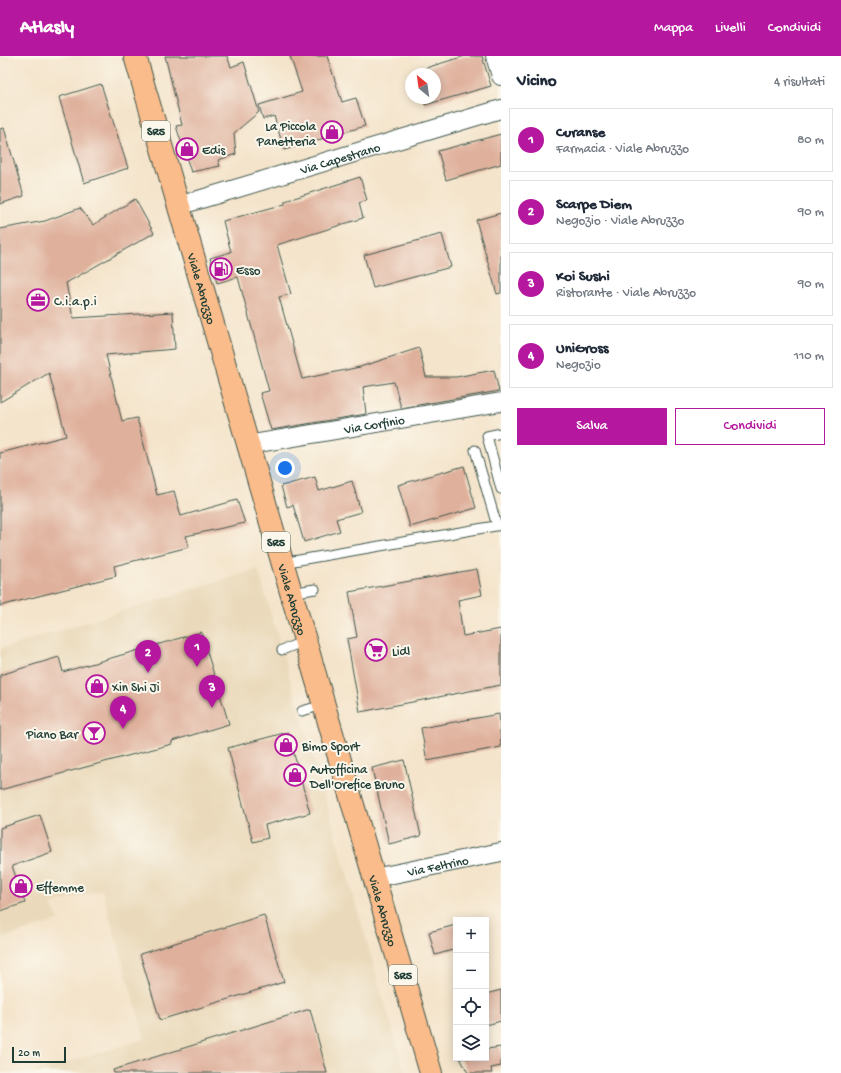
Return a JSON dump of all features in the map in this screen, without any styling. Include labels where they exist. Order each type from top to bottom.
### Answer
[{"type":"main road","name":"Viale Abruzzo","points":[[135,56],[431,1073]]},
{"type":"street","points":[[495,56],[501,76]]},
{"type":"street","name":"Via Capestrano","points":[[178,206],[501,109]]},
{"type":"street","name":"Via Corfinio","points":[[247,445],[501,402]]},
{"type":"street","name":"Via Feltrino","points":[[374,878],[501,852]]},
{"type":"lane","points":[[501,433],[487,436],[501,490]]},
{"type":"lane","points":[[282,563],[499,525],[475,450]]},
{"type":"lane","points":[[291,593],[314,589]]},
{"type":"lane","points":[[282,650],[305,641]]},
{"type":"lane","points":[[302,711],[324,704]]},
{"type":"shaded area","points":[[258,569],[405,1073],[32,1073],[145,1039],[102,890],[51,905],[59,920],[0,939],[0,649]]},
{"type":"building","points":[[165,56],[227,56],[231,67],[244,62],[259,112],[234,133],[236,154],[218,160],[220,166],[191,172],[176,126],[182,125]]},
{"type":"building","points":[[290,56],[327,56],[342,102],[356,98],[365,126],[284,150],[274,116],[263,119],[259,105],[302,92]]},
{"type":"building","points":[[465,56],[482,56],[491,86],[441,100],[441,68],[426,68]]},
{"type":"building","points":[[101,84],[128,168],[84,183],[59,97]]},
{"type":"building","points":[[4,128],[24,196],[0,204],[0,129]]},
{"type":"building","points":[[501,134],[501,164],[446,180],[438,151]]},
{"type":"building","points":[[360,177],[367,200],[359,203],[363,218],[277,245],[291,294],[279,297],[302,379],[360,367],[419,348],[426,377],[456,377],[494,370],[499,391],[401,408],[394,382],[363,387],[366,414],[271,430],[260,393],[269,391],[238,277],[217,283],[210,258],[231,252],[223,221],[285,204],[285,201]]},
{"type":"building","points":[[135,199],[154,233],[66,283],[73,318],[173,312],[175,349],[106,355],[122,421],[137,418],[157,495],[174,491],[181,516],[237,500],[245,523],[186,536],[189,547],[114,566],[116,576],[0,606],[0,453],[66,436],[49,373],[0,402],[0,229],[45,221],[80,208],[93,225]]},
{"type":"building","points":[[501,213],[501,293],[497,294],[476,220]]},
{"type":"building","points":[[442,234],[451,267],[373,288],[364,255]]},
{"type":"building","points":[[464,466],[476,508],[410,527],[398,485]]},
{"type":"building","points":[[315,477],[319,491],[352,481],[361,512],[336,519],[340,531],[304,542],[293,505],[287,507],[281,486]]},
{"type":"building","points":[[477,569],[482,595],[458,600],[463,636],[501,629],[501,685],[360,712],[347,639],[357,637],[349,592]]},
{"type":"building","points":[[201,632],[229,724],[172,741],[172,744],[0,790],[0,675],[59,657],[63,672]]},
{"type":"building","points":[[499,714],[501,747],[427,761],[421,728]]},
{"type":"building","points":[[288,732],[310,813],[265,825],[268,838],[253,842],[228,748]]},
{"type":"building","points":[[404,760],[421,836],[389,844],[372,768]]},
{"type":"building","points":[[40,815],[52,852],[12,866],[25,903],[0,911],[0,828]]},
{"type":"building","points":[[264,915],[284,982],[160,1020],[140,954]]},
{"type":"building","points":[[453,926],[453,950],[435,955],[429,932]]},
{"type":"building","points":[[501,990],[501,1021],[489,1024],[489,993]]},
{"type":"building","points":[[310,1009],[327,1073],[114,1073],[113,1070]]},
{"type":"building","points":[[501,1047],[501,1066],[491,1068],[492,1073],[468,1073],[462,1061],[489,1061],[489,1049]]},
{"type":"place","name":"La Piccola Panetteria","points":[[332,132]]},
{"type":"place","name":"Edis","points":[[187,149]]},
{"type":"place","name":"Esso","points":[[221,269]]},
{"type":"place","name":"C.i.a.p.i","points":[[38,300]]},
{"type":"place","name":"Lidl","points":[[376,650]]},
{"type":"place","name":"Curanse","points":[[197,667]]},
{"type":"place","name":"Scarpe Diem","points":[[148,673]]},
{"type":"place","name":"Xin Shi Ji","points":[[97,686]]},
{"type":"place","name":"Koi Sushi","points":[[212,708]]},
{"type":"place","name":"UniGross","points":[[123,729]]},
{"type":"place","name":"Piano Bar","points":[[94,733]]},
{"type":"place","name":"Bimo Sport","points":[[286,745]]},
{"type":"place","name":"Autofficina Dell'Orefice Bruno","points":[[295,775]]},
{"type":"place","name":"Effemme","points":[[21,886]]}]
